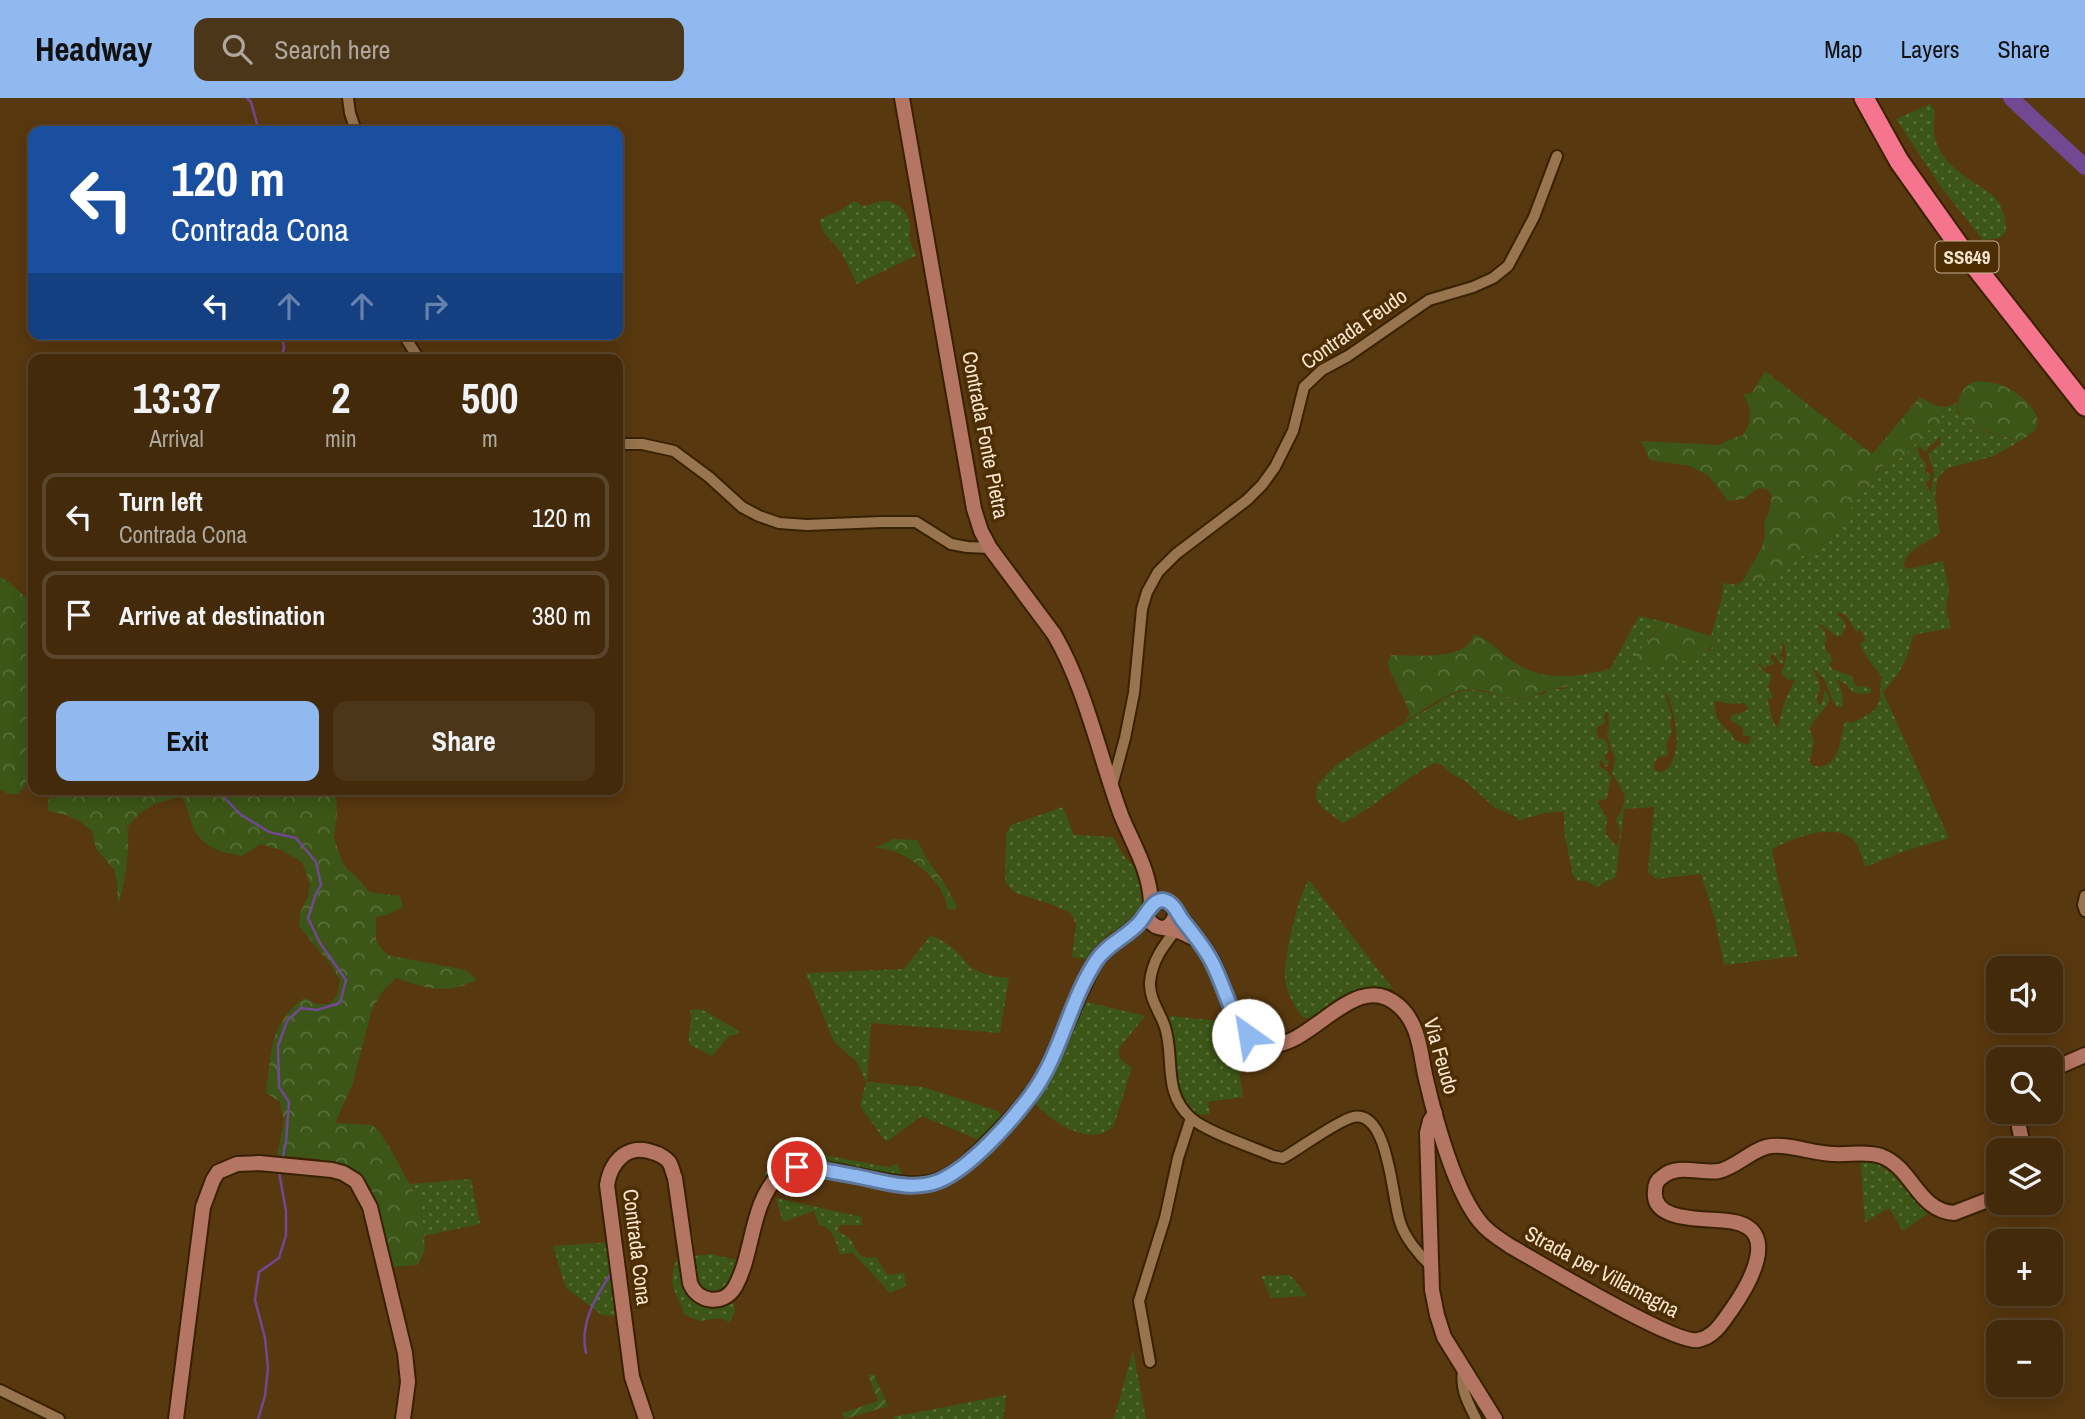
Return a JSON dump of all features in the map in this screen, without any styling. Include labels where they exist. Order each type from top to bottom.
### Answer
[{"type":"highway","name":"SS649","points":[[1864,98],[1899,161],[1959,247],[2085,406]]},
{"type":"main road","name":"Contrada Fonte Pietra","points":[[902,98],[974,509],[990,548],[1063,648],[1122,816],[1145,869]]},
{"type":"main road","name":"Via Feudo","points":[[1145,869],[1213,962],[1236,1017],[1248,1035],[1259,1042],[1274,1045],[1288,1041],[1365,995],[1384,997],[1397,1003],[1411,1018],[1435,1113],[1427,1133],[1432,1290],[1437,1315],[1444,1337],[1494,1419]]},
{"type":"main road","points":[[1145,869],[1150,887],[1149,919],[1200,943]]},
{"type":"main road","points":[[1150,908],[1158,901],[1171,906],[1175,920],[1165,928]]},
{"type":"main road","name":"Contrada Cona","points":[[646,1419],[632,1377],[607,1185],[610,1171],[618,1159],[636,1149],[659,1154],[669,1162],[675,1178],[685,1258],[692,1289],[705,1299],[723,1298],[730,1293],[738,1280],[762,1203],[771,1186],[787,1170],[797,1167],[900,1185],[924,1185],[939,1181],[977,1154],[1032,1093],[1044,1075],[1094,963],[1137,925],[1150,908]]},
{"type":"main road","name":"Contrada Cona","points":[[1122,937],[1165,928]]},
{"type":"main road","points":[[2063,1065],[2085,1055]]},
{"type":"main road","name":"Strada per Villamagna","points":[[1435,1113],[1466,1199],[1480,1223],[1492,1234],[1653,1325],[1689,1341],[1710,1336],[1720,1326],[1748,1284],[1757,1263],[1759,1244],[1752,1231],[1737,1222],[1682,1217],[1663,1211],[1654,1194],[1661,1177],[1669,1173],[1719,1171],[1769,1146],[1834,1154],[1866,1153],[1882,1157],[1901,1170],[1928,1203],[1947,1212],[1954,1213],[1986,1201]]},
{"type":"main road","points":[[176,1419],[203,1207],[207,1194],[218,1172],[237,1164],[259,1163],[343,1173],[356,1181],[361,1188],[370,1207],[405,1353],[408,1382],[403,1419]]},
{"type":"street","points":[[348,98],[354,126]]},
{"type":"street","name":"Contrada Feudo","points":[[1112,786],[1134,692],[1142,609],[1147,592],[1158,572],[1184,547],[1247,500],[1262,485],[1275,467],[1293,431],[1304,387],[1321,370],[1348,356],[1429,300],[1473,287],[1493,278],[1508,266],[1534,217],[1557,156]]},
{"type":"street","points":[[623,444],[642,444],[674,451],[709,477],[742,507],[779,523],[807,525],[916,522],[951,544],[990,548]]},
{"type":"street","points":[[2085,896],[2085,911]]},
{"type":"street","points":[[1165,928],[1150,984],[1153,1000],[1168,1039],[1171,1083],[1178,1101],[1191,1118],[1217,1132],[1283,1158],[1354,1116],[1364,1118],[1381,1134],[1400,1224],[1421,1256],[1432,1266]]},
{"type":"street","points":[[1150,1362],[1139,1301],[1165,1218],[1178,1158],[1191,1118]]},
{"type":"street","points":[[1463,1370],[1463,1391],[1476,1419]]},
{"type":"street","points":[[0,1390],[59,1419]]},
{"type":"green space","points":[[1930,104],[1935,111],[1935,135],[1941,153],[1955,169],[1998,200],[2006,231],[2000,238],[1983,240],[1941,187],[1896,119]]},
{"type":"green space","points":[[854,201],[863,206],[888,201],[902,208],[908,217],[910,240],[917,255],[857,284],[841,252],[825,233],[820,219]]},
{"type":"green space","points":[[1765,371],[1872,454],[1920,397],[1934,405],[1946,407],[1940,421],[1942,427],[1933,427],[1904,456],[1882,466],[1843,520],[1806,555],[1797,557],[1765,582],[1743,581],[1765,537],[1764,523],[1772,496],[1767,489],[1759,488],[1743,499],[1728,501],[1709,476],[1690,466],[1650,460],[1641,441],[1719,445],[1743,435],[1750,414],[1743,394],[1752,393]]},
{"type":"green space","points":[[1978,381],[2003,386],[2024,399],[2037,418],[2034,431],[2020,441],[1979,428],[1962,417],[1958,409],[1960,395],[1968,385]]},
{"type":"green space","points":[[1957,403],[1958,413],[1983,431],[2020,441],[1994,456],[1948,468],[1943,472],[1937,480],[1935,497],[1940,533],[1913,551],[1905,560],[1904,566],[1907,569],[1943,561],[1949,590],[1946,609],[1951,628],[1913,635],[1902,666],[1883,692],[1949,838],[1865,867],[1856,843],[1851,838],[1832,832],[1811,834],[1772,849],[1798,956],[1724,965],[1715,920],[1701,874],[1656,879],[1648,872],[1654,807],[1624,809],[1616,877],[1596,887],[1586,881],[1578,881],[1573,876],[1564,832],[1564,811],[1517,821],[1517,817],[1494,807],[1464,780],[1442,765],[1434,763],[1343,823],[1324,809],[1316,799],[1317,785],[1337,764],[1449,696],[1474,690],[1521,699],[1543,694],[1550,689],[1564,689],[1580,675],[1610,669],[1639,616],[1665,622],[1648,639],[1669,665],[1711,649],[1717,641],[1711,636],[1722,597],[1723,583],[1737,585],[1743,581],[1765,581],[1797,557],[1806,555],[1843,520],[1882,466],[1904,456],[1933,427],[1942,426],[1940,421],[1946,407]],"holes":[[[1941,437],[1940,444],[1928,454],[1934,472],[1931,493],[1926,484],[1931,475],[1925,471],[1926,464],[1918,449],[1920,446],[1926,452]],[[1840,612],[1848,618],[1857,633],[1859,629],[1863,633],[1865,640],[1859,643],[1882,677],[1879,701],[1867,715],[1853,723],[1845,721],[1837,752],[1828,764],[1811,765],[1814,742],[1810,729],[1830,699],[1825,689],[1821,705],[1816,699],[1820,684],[1813,668],[1824,679],[1836,707],[1843,707],[1842,692],[1836,679],[1853,692],[1870,693],[1872,689],[1858,687],[1853,677],[1832,669],[1829,664],[1833,660],[1825,648],[1826,634],[1816,623],[1837,637],[1842,635],[1846,626],[1837,614]],[[1782,641],[1786,657],[1781,673],[1788,680],[1795,679],[1784,703],[1778,728],[1773,722],[1768,701],[1768,698],[1773,697],[1768,686],[1772,675],[1762,670],[1758,664],[1763,669],[1772,665],[1774,663],[1770,657],[1774,654],[1781,665],[1783,656],[1781,658],[1779,655],[1782,653]],[[1665,694],[1673,711],[1677,741],[1669,767],[1658,772],[1654,770],[1654,763],[1659,756],[1667,757],[1666,744],[1672,732],[1672,716]],[[1715,701],[1743,703],[1749,709],[1733,714],[1730,720],[1743,728],[1743,735],[1751,737],[1748,745],[1734,739],[1718,719]],[[1608,711],[1607,735],[1615,759],[1612,773],[1625,796],[1616,820],[1620,830],[1619,844],[1616,846],[1606,834],[1607,818],[1598,803],[1599,800],[1606,799],[1611,777],[1600,767],[1599,757],[1606,767],[1609,762],[1604,757],[1609,750],[1606,740],[1598,738],[1596,728],[1605,723],[1604,715]]]},
{"type":"green space","points":[[0,577],[28,599],[28,776],[24,788],[17,794],[8,794],[0,789]]},
{"type":"green space","points":[[1665,622],[1711,636],[1717,641],[1702,653],[1679,662],[1655,666],[1636,662],[1636,654]]},
{"type":"green space","points":[[1474,634],[1514,662],[1534,672],[1580,675],[1568,686],[1526,698],[1463,690],[1441,699],[1405,721],[1409,715],[1408,708],[1389,669],[1388,661],[1391,655],[1426,656],[1451,653],[1469,643]]},
{"type":"green space","points":[[51,795],[336,795],[334,838],[346,868],[369,892],[400,896],[403,907],[376,917],[376,941],[387,955],[466,970],[477,980],[455,988],[436,989],[396,978],[382,992],[372,1009],[352,1086],[335,1123],[372,1125],[391,1150],[421,1205],[425,1249],[418,1265],[392,1267],[376,1208],[361,1182],[350,1172],[323,1160],[277,1155],[284,1121],[280,1102],[266,1093],[274,1040],[292,1008],[304,998],[316,1004],[329,1004],[337,996],[340,980],[299,926],[300,913],[308,897],[310,884],[302,862],[281,850],[260,844],[242,856],[214,848],[198,835],[182,797],[173,799],[144,810],[127,828],[125,878],[118,908],[114,869],[96,849],[92,831],[66,815],[48,811]]},
{"type":"green space","points":[[1063,807],[1074,835],[1113,837],[1127,859],[1138,869],[1144,886],[1144,897],[1131,924],[1122,930],[1110,932],[1086,959],[1072,957],[1076,924],[1071,913],[1013,892],[1005,881],[1006,834],[1011,825]]},
{"type":"green space","points":[[893,839],[917,840],[957,906],[955,910],[947,909],[940,888],[922,868],[898,853],[875,848]]},
{"type":"green space","points":[[1309,880],[1393,989],[1369,988],[1349,994],[1311,1018],[1303,1018],[1287,988],[1285,968],[1296,912]]},
{"type":"green space","points":[[931,935],[953,948],[976,970],[1009,978],[1000,1033],[871,1023],[867,1082],[923,1087],[998,1111],[1003,1117],[981,1141],[922,1116],[886,1142],[860,1106],[866,1082],[857,1062],[834,1042],[806,973],[904,969]]},
{"type":"green space","points":[[1083,1001],[1145,1016],[1120,1047],[1120,1057],[1132,1067],[1114,1125],[1095,1135],[1083,1134],[1060,1124],[1033,1101]]},
{"type":"green space","points":[[697,1009],[739,1031],[736,1035],[730,1035],[712,1056],[690,1045],[690,1010]]},
{"type":"green space","points":[[1169,1016],[1233,1022],[1249,1043],[1237,1060],[1243,1097],[1208,1102],[1210,1114],[1197,1115],[1180,1091],[1176,1079]]},
{"type":"green space","points":[[807,1152],[888,1167],[897,1164],[903,1175],[804,1160],[786,1163],[764,1177],[769,1165],[781,1158]]},
{"type":"green space","points":[[1860,1155],[1892,1163],[1927,1214],[1903,1231],[1889,1208],[1865,1222]]},
{"type":"green space","points":[[471,1179],[480,1224],[424,1236],[421,1205],[410,1184]]},
{"type":"green space","points":[[776,1198],[862,1217],[862,1225],[841,1225],[837,1230],[851,1240],[860,1255],[866,1258],[876,1257],[887,1275],[904,1273],[906,1286],[890,1293],[852,1252],[840,1255],[834,1236],[819,1225],[814,1211],[783,1222]]},
{"type":"green space","points":[[693,1232],[695,1256],[711,1254],[741,1261],[731,1286],[716,1294],[700,1286],[696,1279],[691,1261],[689,1233]]},
{"type":"green space","points":[[613,1242],[619,1317],[602,1315],[566,1288],[553,1246]]},
{"type":"green space","points":[[681,1249],[684,1277],[710,1305],[721,1306],[730,1301],[733,1303],[735,1309],[729,1322],[720,1318],[700,1321],[685,1315],[672,1276]]},
{"type":"green space","points":[[1290,1275],[1307,1296],[1271,1298],[1261,1276]]},
{"type":"green space","points":[[1133,1350],[1146,1419],[1114,1419]]},
{"type":"green space","points":[[868,1375],[874,1375],[888,1406],[845,1419],[842,1413],[878,1401]]},
{"type":"green space","points":[[1006,1395],[1003,1419],[893,1417]]},
{"type":"waterway","points":[[247,98],[251,102],[258,126]]},
{"type":"waterway","points":[[2011,98],[2085,167]]},
{"type":"waterway","points":[[282,354],[283,340]]},
{"type":"waterway","points":[[222,795],[240,814],[269,832],[296,838],[316,862],[321,885],[308,918],[320,943],[346,980],[340,1003],[317,1010],[301,1008],[287,1021],[278,1046],[279,1087],[289,1102],[283,1156]]},
{"type":"waterway","points":[[258,1419],[265,1396],[268,1368],[265,1338],[255,1300],[259,1272],[279,1258],[286,1235],[286,1211],[279,1172]]},
{"type":"waterway","points":[[586,1353],[585,1331],[590,1311],[612,1272]]},
{"type":"route","points":[[797,1167],[900,1185],[924,1185],[939,1181],[954,1172],[977,1154],[1032,1093],[1044,1075],[1094,963],[1113,943],[1137,925],[1154,902],[1163,900],[1171,904],[1200,943],[1213,962],[1231,1010],[1248,1035]]}]
